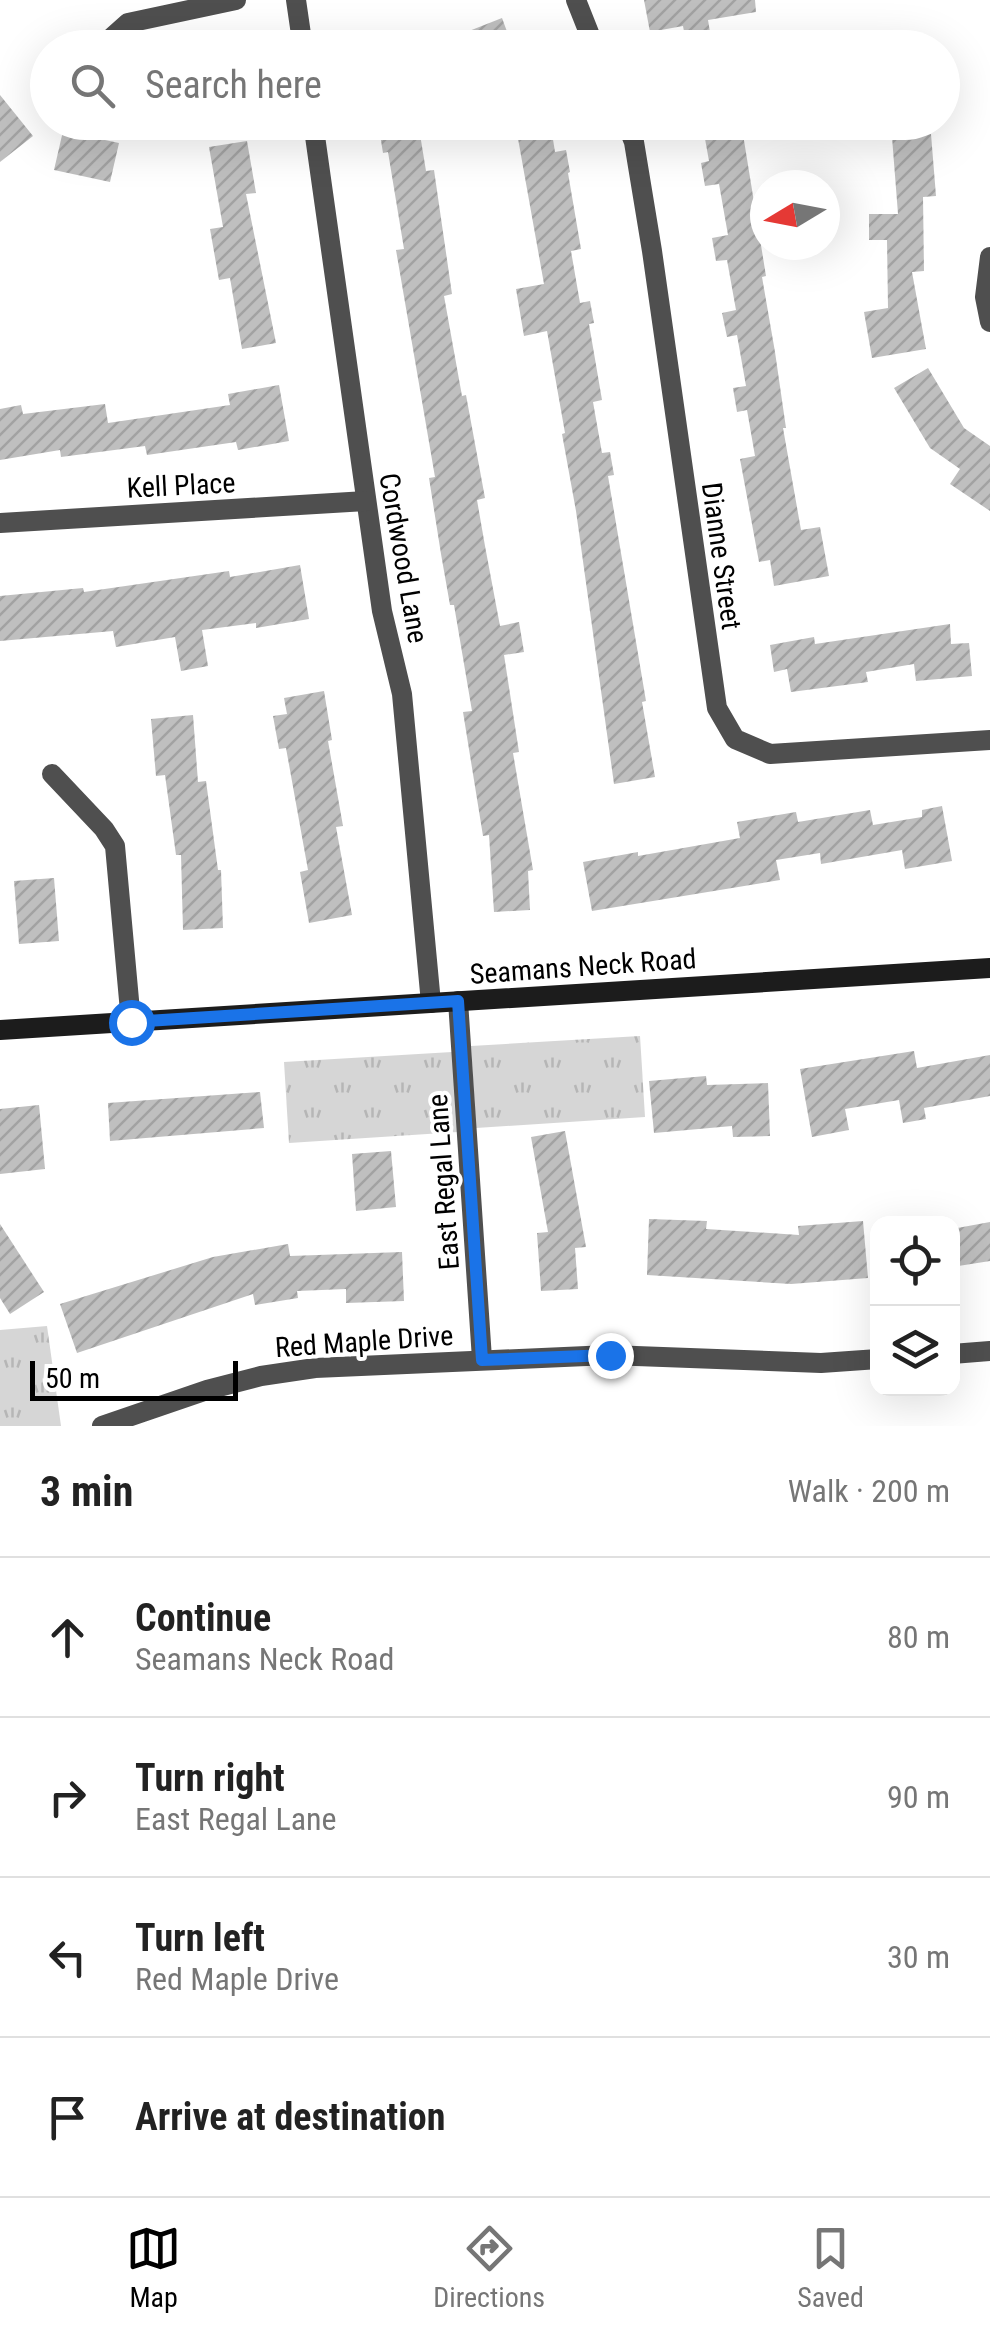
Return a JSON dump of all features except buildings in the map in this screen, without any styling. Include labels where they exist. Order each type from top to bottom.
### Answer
[{"type":"main road","name":"Seamans Neck Road","points":[[0,1030],[990,968]]},
{"type":"street","points":[[120,30],[128,23],[236,0]]},
{"type":"street","points":[[296,0],[300,30]]},
{"type":"street","points":[[576,0],[588,30]]},
{"type":"street","name":"Cordwood Lane","points":[[316,140],[382,611],[402,694],[431,1003]]},
{"type":"street","name":"Dianne Street","points":[[633,140],[717,708],[736,739],[770,754],[990,740]]},
{"type":"street","points":[[990,257],[985,298],[990,322]]},
{"type":"street","name":"Kell Place","points":[[0,523],[366,501]]},
{"type":"street","points":[[52,774],[104,828],[114,846],[131,1022]]},
{"type":"street","name":"East Regal Lane","points":[[458,1001],[482,1360]]},
{"type":"street","points":[[960,1354],[990,1352]]},
{"type":"street","name":"Red Maple Drive","points":[[102,1426],[260,1376],[315,1368],[610,1355],[821,1363],[870,1360]]},
{"type":"green space","points":[[640,1036],[645,1117],[476,1128],[471,1046]]},
{"type":"green space","points":[[452,1052],[458,1132],[289,1143],[284,1062]]},
{"type":"green space","points":[[47,1326],[61,1426],[0,1426],[0,1330]]},
{"type":"route","points":[[131,1022],[458,1001],[482,1360],[610,1355]]}]
